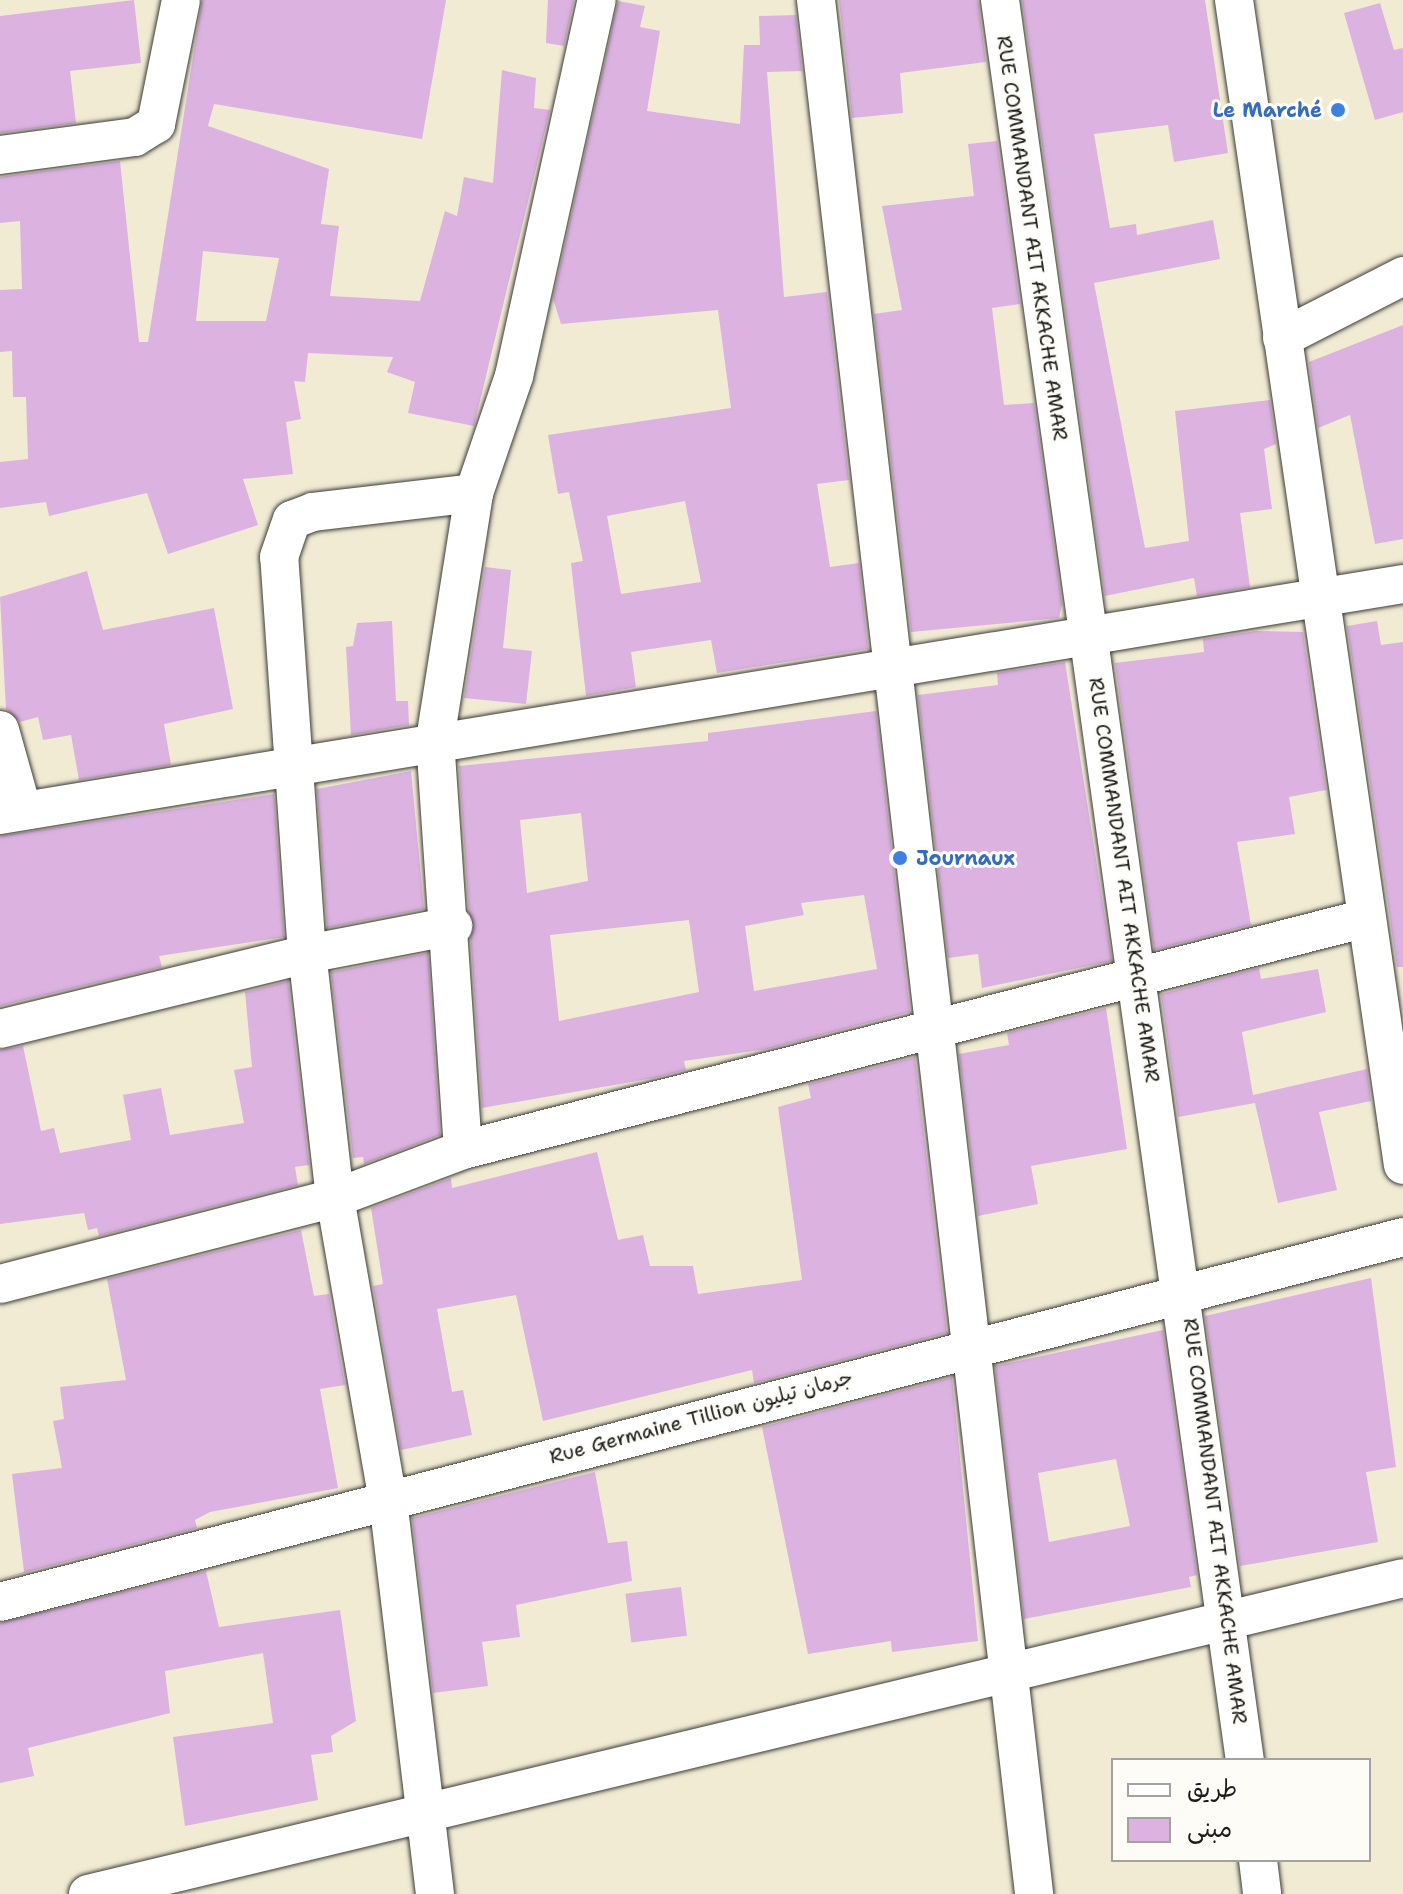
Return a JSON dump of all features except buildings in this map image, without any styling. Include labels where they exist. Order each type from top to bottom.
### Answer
[{"type":"street","points":[[0,155],[135,137],[156,124],[181,0]]},
{"type":"street","points":[[463,1150],[453,926],[435,740],[474,493],[514,376],[597,0]]},
{"type":"street","points":[[816,0],[969,1344],[1011,1669],[1034,1894]]},
{"type":"street","name":"RUE COMMANDANT AIT AKKACHE AMAR","points":[[1000,0],[1137,977],[1186,1293],[1245,1758]]},
{"type":"street","points":[[1234,0],[1316,599],[1403,1165]]},
{"type":"street","points":[[1282,338],[1403,276]]},
{"type":"street","points":[[435,1894],[388,1501],[335,1198],[307,954],[282,535],[292,520],[313,512],[474,493]]},
{"type":"street","points":[[0,730],[11,812],[296,767],[435,740],[893,671],[1403,584]]},
{"type":"street","points":[[0,1284],[335,1198],[463,1150],[1363,919]]},
{"type":"street","points":[[0,1029],[307,954],[453,926]]},
{"type":"street","name":"Rue Germaine Tillion جرمان تيليون","points":[[0,1602],[969,1344],[1186,1293],[1403,1237]]},
{"type":"street","points":[[88,1894],[427,1815],[1011,1669],[1403,1578]]},
{"type":"street","points":[[1258,1862],[1262,1894]]},
{"type":"place","name":"Le Marché","points":[[1338,110]]},
{"type":"place","name":"Journaux","points":[[900,858]]}]
